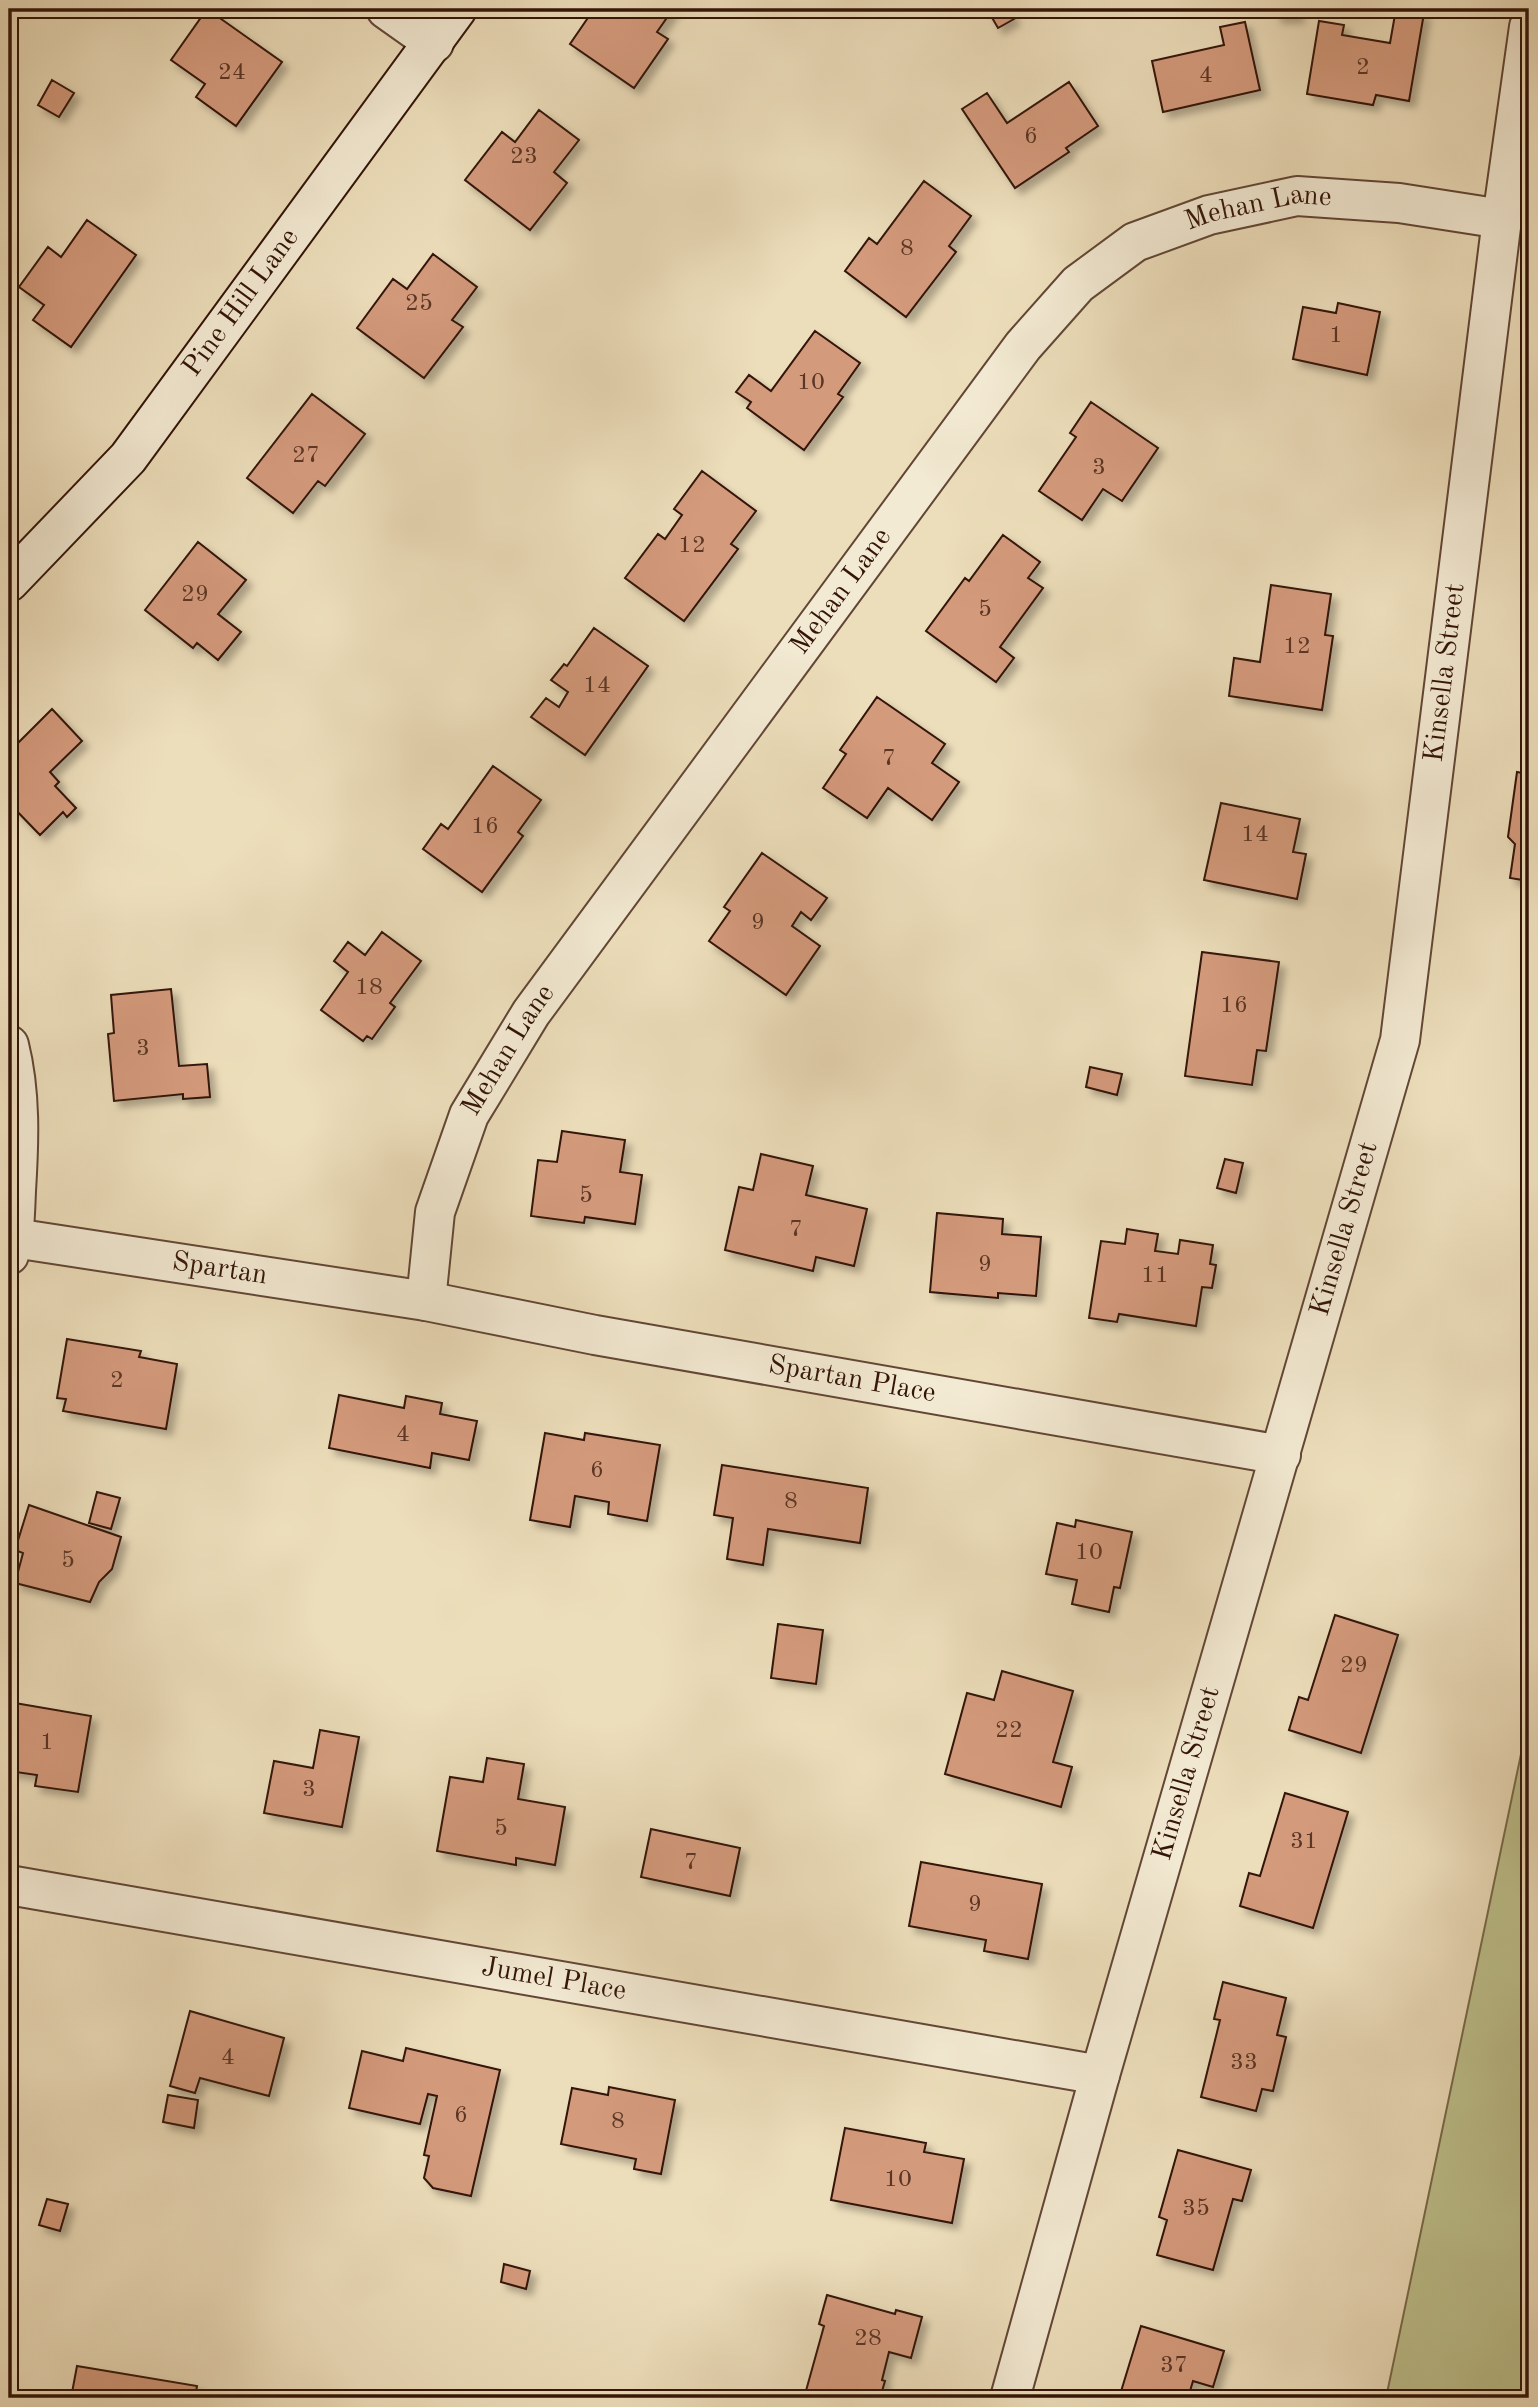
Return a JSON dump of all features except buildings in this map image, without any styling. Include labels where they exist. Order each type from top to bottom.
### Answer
[{"type":"street","points":[[386,9],[433,43]]},
{"type":"street","name":"Pine Hill Lane","points":[[9,582],[128,458],[457,9]]},
{"type":"street","name":"Kinsella Street","points":[[1010,2398],[1100,2075],[1400,1040],[1502,219],[1529,27]]},
{"type":"street","name":"Mehan Lane","points":[[426,1301],[435,1212],[469,1115],[531,1013],[1023,346],[1078,284],[1135,242],[1209,215],[1297,196],[1399,203],[1502,219]]},
{"type":"street","points":[[9,1045],[16,1072],[19,1145],[11,1247]]},
{"type":"street","name":"Spartan","points":[[11,1247],[426,1301]]},
{"type":"street","name":"Spartan Place","points":[[426,1301],[595,1335],[1281,1455]]},
{"type":"street","name":"Jumel Place","points":[[9,1885],[1100,2075]]},
{"type":"green space","points":[[1529,1716],[1529,2398],[1386,2398]]}]
